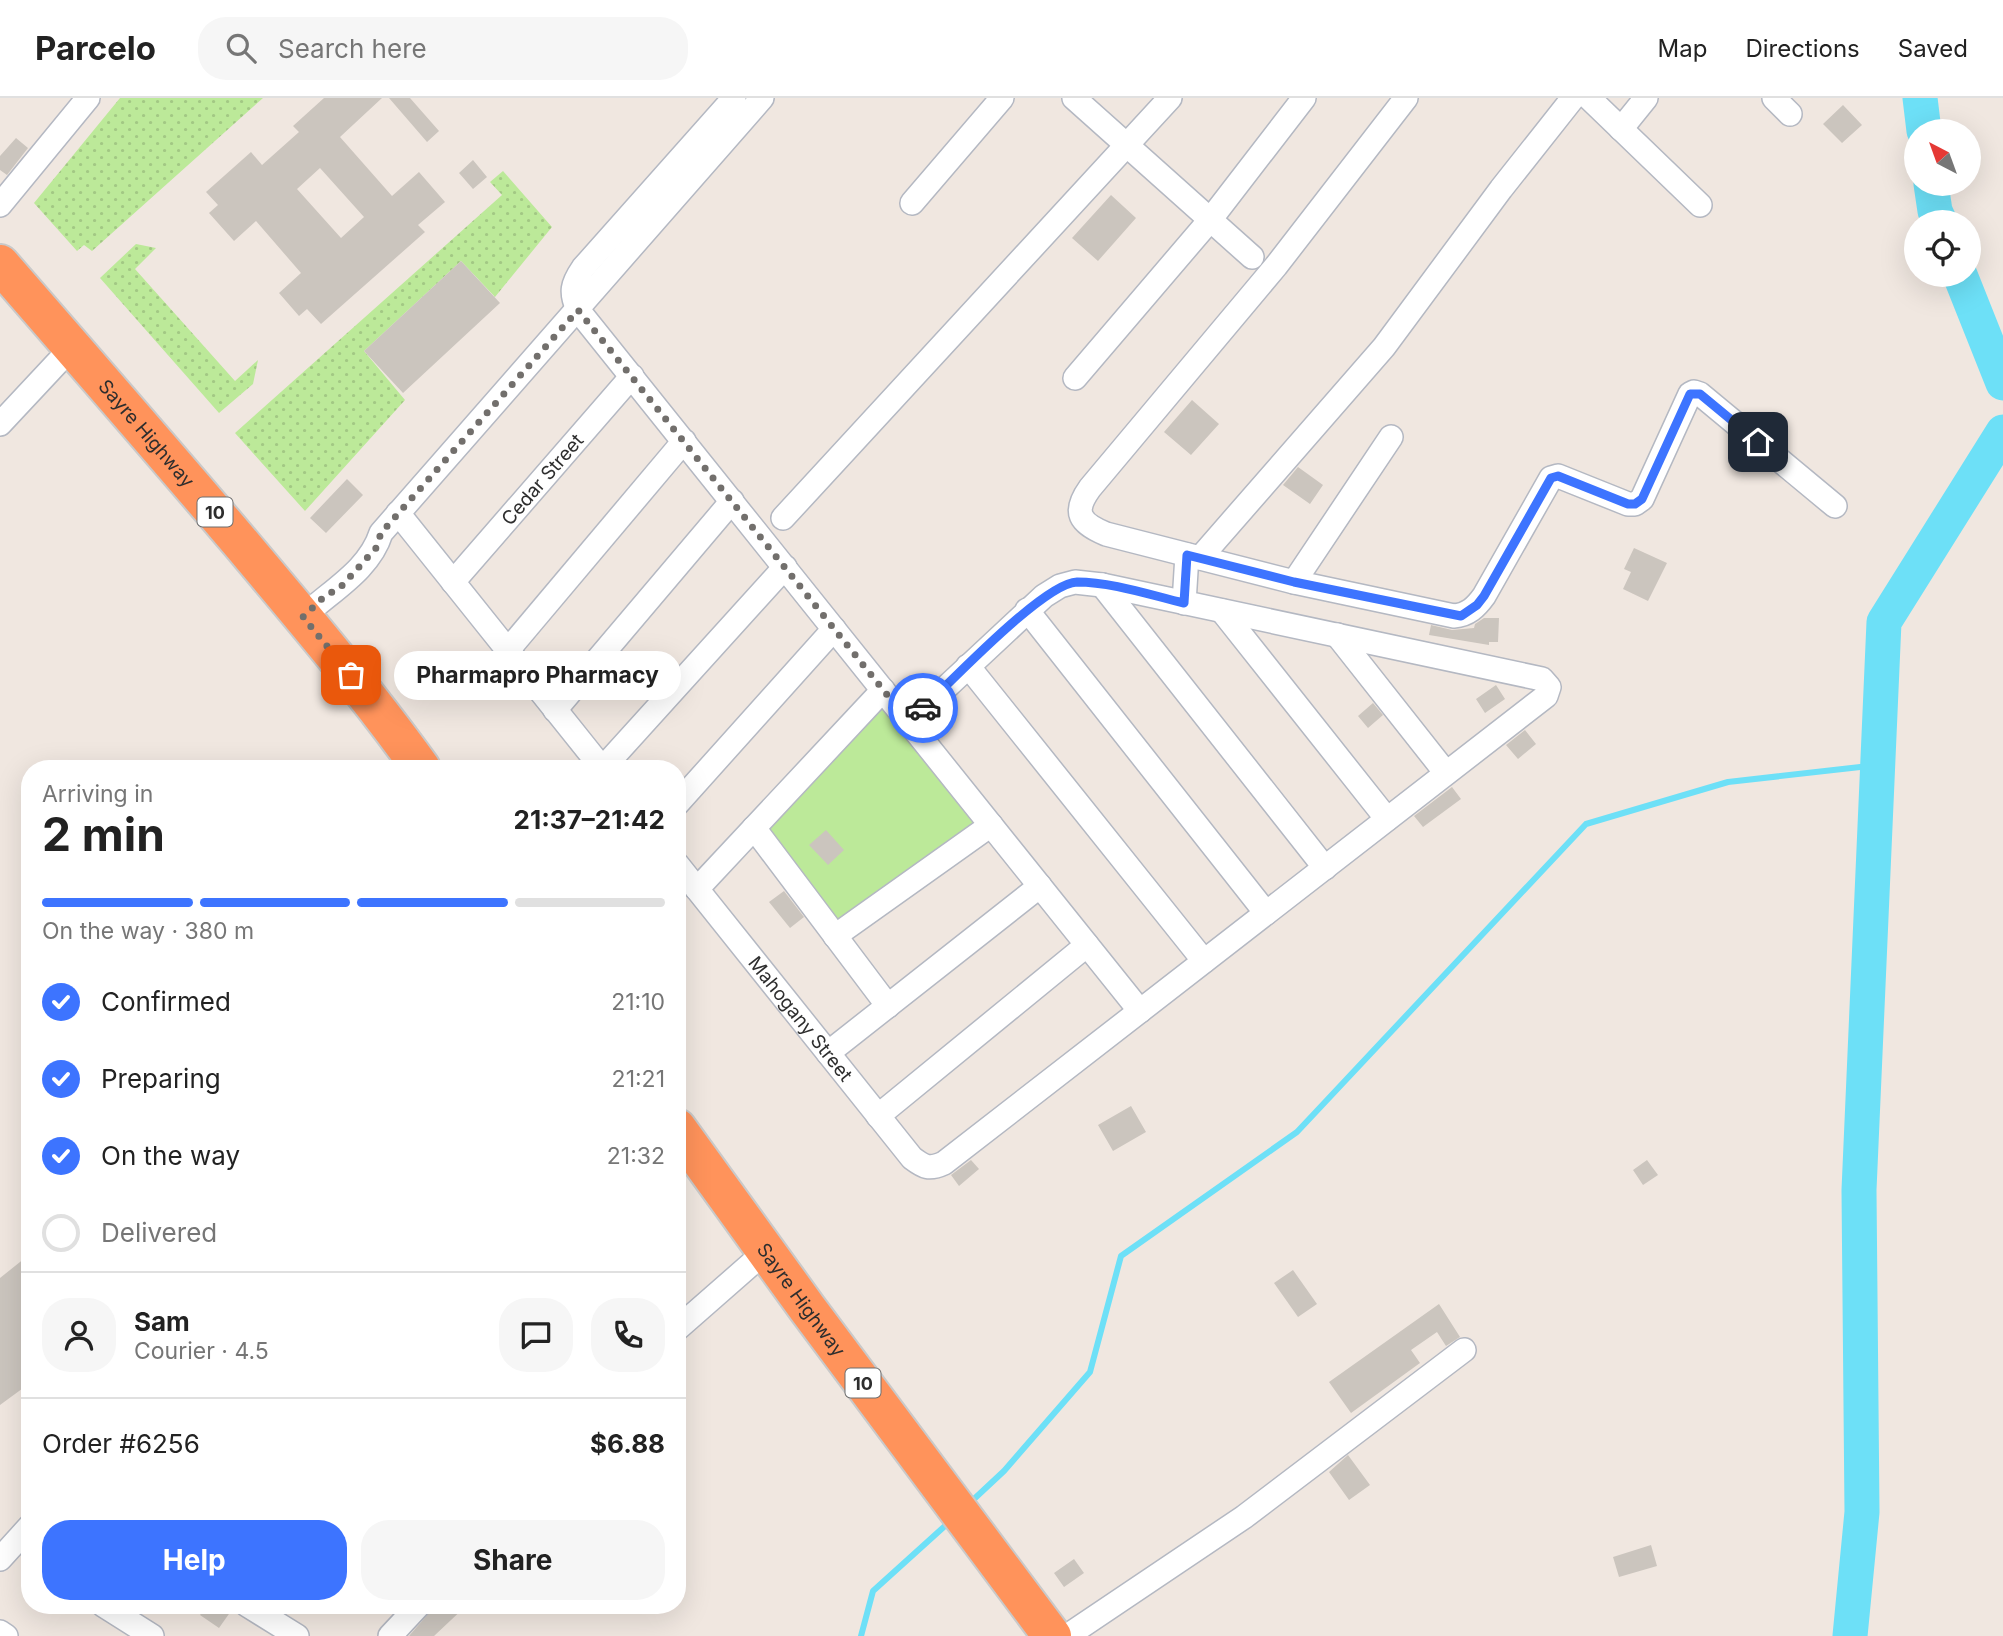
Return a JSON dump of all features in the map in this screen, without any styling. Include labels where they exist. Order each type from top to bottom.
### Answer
[{"type":"highway","name":"Sayre Highway","points":[[0,264],[72,347],[315,606],[380,712],[415,760]]},
{"type":"highway","name":"Sayre Highway","points":[[686,1140],[1052,1636]]},
{"type":"street","points":[[0,205],[88,98]]},
{"type":"street","points":[[734,98],[583,268],[574,281],[572,291],[578,310],[1140,1011],[1546,696],[1549,690],[1548,684],[1542,679],[1102,585],[1075,582],[1060,586],[1027,610],[909,722]]},
{"type":"street","points":[[315,606],[329,580],[347,559],[366,539],[381,533],[762,98]]},
{"type":"street","points":[[912,203],[1002,98]]},
{"type":"street","points":[[1074,98],[1252,257]]},
{"type":"street","points":[[783,518],[1170,98]]},
{"type":"street","points":[[1075,378],[1210,220],[1304,98]]},
{"type":"street","points":[[1406,98],[1276,266],[1081,500],[1082,520],[1093,528],[1193,556],[1294,582],[1454,616],[1468,612],[1484,596],[1551,478],[1558,476],[1628,504],[1635,504],[1642,499],[1690,394],[1694,393],[1700,394],[1835,506]]},
{"type":"street","points":[[1184,603],[1193,556],[1384,347],[1501,188],[1573,98]]},
{"type":"street","points":[[1590,98],[1700,205]]},
{"type":"street","points":[[1621,129],[1646,98]]},
{"type":"street","points":[[1774,98],[1790,114]]},
{"type":"street","points":[[0,424],[72,347]]},
{"type":"street","name":"Cedar Street","points":[[453,582],[632,376]]},
{"type":"street","points":[[1294,582],[1391,437]]},
{"type":"street","points":[[508,650],[684,441]]},
{"type":"street","points":[[555,710],[732,501]]},
{"type":"street","points":[[398,513],[596,760]]},
{"type":"street","points":[[609,760],[785,567]]},
{"type":"street","points":[[1102,585],[1325,867]]},
{"type":"street","points":[[1027,610],[1266,913]]},
{"type":"street","points":[[1222,611],[1387,819]]},
{"type":"street","points":[[686,794],[834,629]]},
{"type":"street","points":[[1338,635],[1446,773]]},
{"type":"street","points":[[968,666],[1204,961]]},
{"type":"street","points":[[698,889],[883,690]]},
{"type":"street","points":[[835,936],[991,825]]},
{"type":"street","points":[[754,828],[888,1006]]},
{"type":"street","name":"Mahogany Street","points":[[686,875],[912,1158],[926,1168],[944,1163],[1140,1011]]},
{"type":"street","points":[[828,1053],[1040,886]]},
{"type":"street","points":[[878,1116],[1087,945]]},
{"type":"street","points":[[686,1321],[766,1251]]},
{"type":"street","points":[[1067,1636],[1244,1517],[1464,1350]]},
{"type":"street","points":[[117,1614],[152,1636]]},
{"type":"street","points":[[262,1614],[298,1636]]},
{"type":"street","points":[[390,1636],[411,1614]]},
{"type":"street","points":[[0,1632],[6,1636]]},
{"type":"green space","points":[[120,98],[263,98],[92,251],[84,245],[77,251],[34,203]]},
{"type":"green space","points":[[503,171],[552,227],[495,297],[461,261],[364,351],[405,400],[305,511],[235,433],[502,195],[490,182]]},
{"type":"green space","points":[[136,244],[156,248],[135,269],[235,381],[258,360],[253,384],[219,413],[100,278]]},
{"type":"green space","points":[[882,703],[976,824],[839,922],[768,829]]},
{"type":"building","points":[[324,98],[382,98],[340,137],[392,196],[419,172],[445,202],[418,225],[425,232],[321,324],[307,309],[299,316],[279,293],[301,273],[256,221],[234,241],[209,213],[218,205],[206,192],[251,152],[262,165],[299,132],[293,126]],"holes":[[[320,168],[364,217],[341,238],[297,189]]]},
{"type":"building","points":[[389,98],[410,98],[439,131],[427,142]]},
{"type":"building","points":[[1843,105],[1862,125],[1842,143],[1823,124]]},
{"type":"building","points":[[16,138],[28,148],[7,175],[0,170],[0,156]]},
{"type":"building","points":[[473,160],[487,177],[473,189],[459,173]]},
{"type":"building","points":[[1111,195],[1136,218],[1098,261],[1072,238]]},
{"type":"building","points":[[461,261],[500,303],[403,393],[364,351]]},
{"type":"building","points":[[1192,400],[1219,424],[1191,455],[1164,432]]},
{"type":"building","points":[[1298,467],[1323,485],[1310,504],[1283,485]]},
{"type":"building","points":[[347,479],[363,495],[326,533],[310,518]]},
{"type":"building","points":[[1634,548],[1667,563],[1648,601],[1623,589],[1631,572],[1624,569]]},
{"type":"building","points":[[1484,618],[1499,618],[1498,642],[1489,642],[1489,645],[1429,635],[1431,625],[1452,630],[1474,628],[1475,624]]},
{"type":"building","points":[[1496,685],[1505,699],[1485,713],[1476,699]]},
{"type":"building","points":[[1373,703],[1383,715],[1368,728],[1358,716]]},
{"type":"building","points":[[1525,730],[1536,744],[1518,759],[1506,745]]},
{"type":"building","points":[[1452,787],[1461,799],[1423,827],[1414,816]]},
{"type":"building","points":[[826,830],[844,850],[828,865],[809,845]]},
{"type":"building","points":[[784,891],[804,917],[790,928],[769,902]]},
{"type":"building","points":[[1131,1106],[1146,1132],[1113,1151],[1098,1125]]},
{"type":"building","points":[[971,1160],[979,1169],[959,1186],[951,1175]]},
{"type":"building","points":[[1647,1160],[1658,1175],[1643,1185],[1633,1170]]},
{"type":"building","points":[[21,1261],[21,1390],[0,1405],[0,1278]]},
{"type":"building","points":[[1293,1270],[1317,1304],[1298,1317],[1274,1283]]},
{"type":"building","points":[[1439,1304],[1460,1337],[1446,1346],[1437,1332],[1411,1350],[1420,1363],[1351,1413],[1329,1382]]},
{"type":"building","points":[[1348,1455],[1370,1485],[1349,1500],[1329,1472]]},
{"type":"building","points":[[1651,1545],[1657,1566],[1619,1577],[1613,1557]]},
{"type":"building","points":[[1074,1559],[1084,1573],[1064,1587],[1054,1573]]},
{"type":"building","points":[[201,1614],[229,1614],[219,1628]]},
{"type":"building","points":[[428,1614],[457,1614],[434,1636],[409,1636]]},
{"type":"waterway","points":[[1920,98],[1923,119]]},
{"type":"waterway","points":[[1933,196],[1935,210]]},
{"type":"waterway","points":[[1965,287],[2003,383]]},
{"type":"waterway","points":[[1850,1636],[1862,1512],[1859,1190],[1884,622],[2003,432]]},
{"type":"waterway","points":[[974,1499],[1004,1471],[1090,1372],[1121,1256],[1297,1132],[1586,824],[1728,782],[1878,765]]},
{"type":"waterway","points":[[861,1636],[873,1591],[946,1525]]},
{"type":"way so far","points":[[351,675],[303,617],[326,595],[339,589],[376,548],[381,533],[578,310],[909,722],[923,708]]},
{"type":"place","name":"Pharmapro Pharmacy","points":[[351,675]]},
{"type":"route","points":[[923,708],[1027,610],[1060,586],[1075,582],[1102,585],[1184,603],[1187,555],[1294,582],[1461,616],[1477,605],[1484,596],[1551,478],[1558,476],[1628,504],[1635,504],[1642,499],[1690,394],[1700,394],[1758,442]]}]
